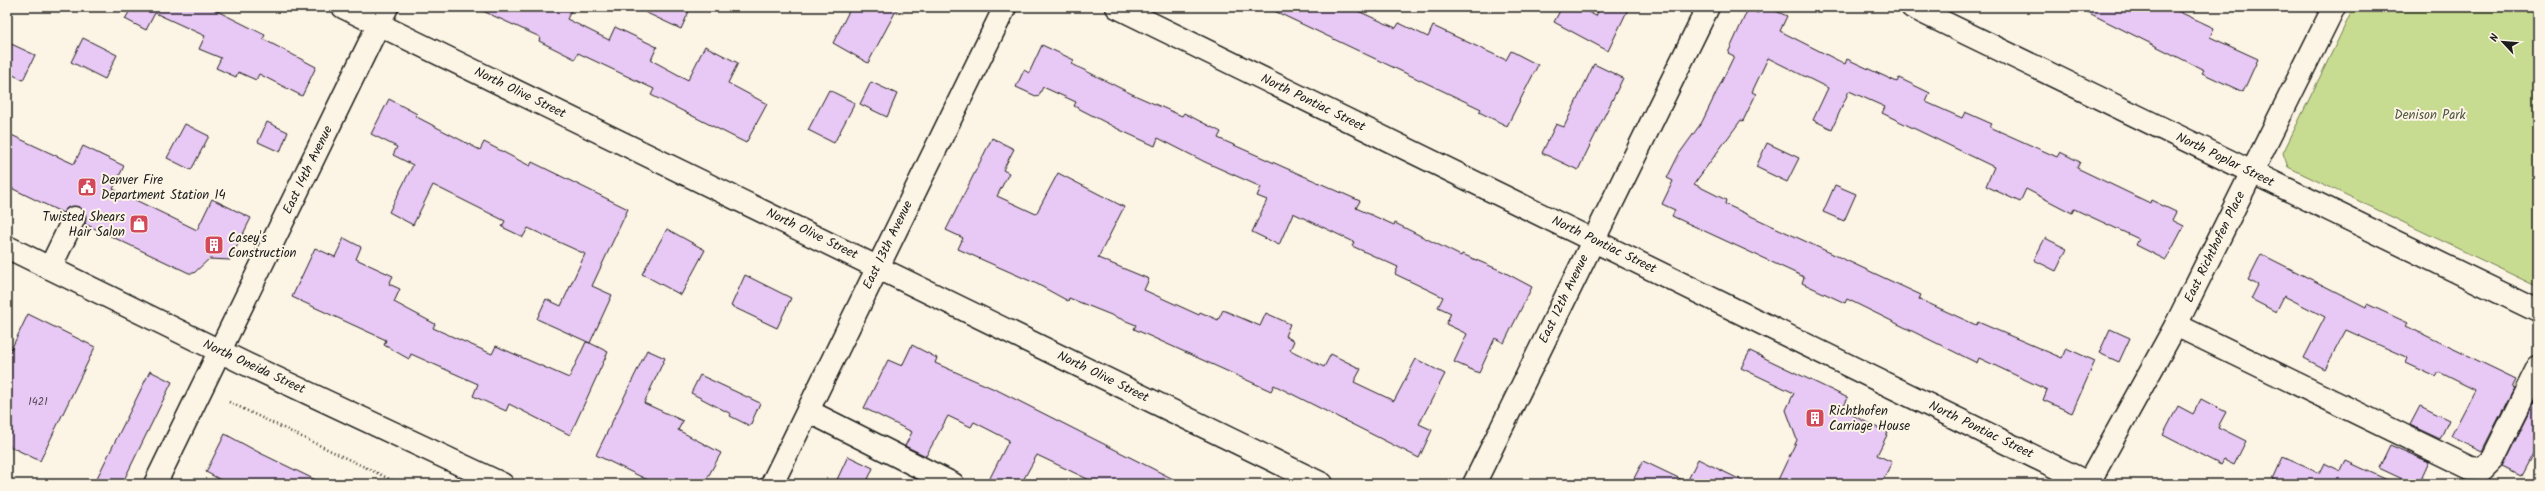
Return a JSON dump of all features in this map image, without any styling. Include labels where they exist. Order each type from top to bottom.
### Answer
[{"type":"street","name":"North Olive Street","points":[[343,7],[383,16],[878,267],[1322,484]]},
{"type":"street","name":"East 13th Avenue","points":[[772,484],[1005,7]]},
{"type":"street","name":"North Pontiac Street","points":[[1117,7],[1593,239],[2089,484]]},
{"type":"street","name":"East 12th Avenue","points":[[1474,484],[1708,7]]},
{"type":"street","name":"North Poplar Street","points":[[1912,7],[2252,173],[2538,310]]},
{"type":"street","name":"East Richthofen Place","points":[[2089,484],[2176,325],[2334,7]]},
{"type":"street","name":"East 14th Avenue","points":[[155,484],[383,16]]},
{"type":"street","points":[[50,268],[74,218]]},
{"type":"street","name":"North Oneida Street","points":[[7,247],[219,351],[502,484]]},
{"type":"street","points":[[2176,325],[2470,468],[2483,469],[2492,460],[2538,367]]},
{"type":"street","points":[[808,411],[953,484]]},
{"type":"path","points":[[229,402],[400,484]]},
{"type":"green space","name":"Denison Park","points":[[2354,7],[2538,7],[2538,287],[2288,167],[2283,153]]},
{"type":"building","points":[[132,7],[209,7],[265,35],[263,39],[316,67],[302,96],[259,74],[256,80],[238,72],[236,77],[216,68],[221,58],[199,49],[205,36],[155,13],[146,30],[125,19]]},
{"type":"building","points":[[474,7],[573,7],[567,19],[609,40],[615,27],[657,47],[651,60],[688,80],[705,46],[738,63],[728,83],[767,104],[746,143],[651,95],[654,89],[578,53],[575,59],[539,41],[540,37]]},
{"type":"building","points":[[634,7],[691,7],[681,29]]},
{"type":"building","points":[[851,7],[898,7],[868,63],[833,43]]},
{"type":"building","points":[[1266,7],[1349,7],[1396,28],[1399,23],[1428,37],[1433,26],[1506,60],[1511,51],[1538,65],[1507,126],[1479,112],[1481,109]]},
{"type":"building","points":[[1562,7],[1578,7],[1596,16],[1600,7],[1629,7],[1608,51],[1554,22]]},
{"type":"building","points":[[1761,7],[1767,7],[1787,16],[1780,31],[1845,64],[1847,59],[1897,82],[1899,78],[1930,93],[1926,102],[1962,118],[1965,112],[1992,124],[1990,127],[2057,157],[2060,152],[2080,162],[2077,168],[2150,203],[2151,200],[2176,212],[2172,220],[2184,226],[2166,260],[2136,245],[2139,239],[2074,209],[2072,213],[2026,189],[2020,202],[1986,186],[1994,167],[1882,113],[1885,107],[1849,91],[1832,129],[1813,120],[1828,88],[1768,58],[1752,92],[1756,94],[1743,121],[1741,120],[1694,184],[1726,200],[1725,204],[1921,295],[1919,299],[1976,325],[1978,322],[2062,358],[2066,348],[2095,361],[2072,413],[2043,400],[2047,390],[1979,358],[1977,363],[1847,299],[1845,303],[1802,283],[1804,277],[1672,216],[1675,210],[1662,204],[1673,181],[1667,178],[1679,154],[1702,122],[1734,56],[1728,53],[1748,9],[1758,13]]},
{"type":"building","points":[[2077,7],[2169,7],[2214,28],[2210,37],[2258,59],[2243,92],[2202,73],[2204,70]]},
{"type":"building","points":[[83,38],[117,55],[105,79],[71,62]]},
{"type":"building","points":[[7,42],[35,55],[23,80],[7,72]]},
{"type":"building","points":[[1042,45],[1074,60],[1072,64],[1132,94],[1182,116],[1184,113],[1221,132],[1218,138],[1360,201],[1356,208],[1394,225],[1395,223],[1461,256],[1462,254],[1502,271],[1532,287],[1504,343],[1495,338],[1479,373],[1454,362],[1467,334],[1446,324],[1451,313],[1438,307],[1443,297],[1395,274],[1398,267],[1352,246],[1354,242],[1293,213],[1279,245],[1252,232],[1267,200],[1257,196],[1261,187],[1205,162],[1158,138],[1155,146],[1122,131],[1074,106],[1076,102],[1043,87],[1038,97],[1016,87],[1024,70],[1029,73]]},
{"type":"building","points":[[1594,64],[1623,78],[1578,170],[1542,153],[1556,124],[1564,127]]},
{"type":"building","points":[[871,82],[897,94],[887,117],[860,104]]},
{"type":"building","points":[[829,90],[855,103],[834,143],[808,130]]},
{"type":"building","points":[[389,99],[417,114],[415,116],[480,150],[484,142],[530,166],[532,162],[628,209],[592,286],[612,295],[590,343],[537,319],[546,299],[561,306],[585,254],[528,228],[523,237],[502,227],[505,221],[433,185],[413,225],[389,212],[413,165],[393,155],[397,147],[371,134]]},
{"type":"building","points":[[267,122],[288,132],[280,152],[258,142]]},
{"type":"building","points":[[185,124],[209,136],[191,170],[167,158]]},
{"type":"building","points":[[7,133],[74,164],[83,146],[124,166],[113,189],[197,230],[212,199],[251,218],[230,260],[209,259],[194,273],[189,273],[85,224],[84,211],[79,207],[67,208],[63,213],[7,186]]},
{"type":"building","points":[[992,138],[1014,149],[1003,170],[1009,173],[997,196],[1036,214],[1058,173],[1124,207],[1098,258],[1149,279],[1144,290],[1199,315],[1200,312],[1218,320],[1223,310],[1260,326],[1266,313],[1290,324],[1285,336],[1294,341],[1290,350],[1324,367],[1331,354],[1361,369],[1354,382],[1394,401],[1416,359],[1445,374],[1419,424],[1432,430],[1419,458],[1274,385],[1271,391],[1134,329],[1136,325],[1069,298],[1068,301],[1037,284],[958,249],[963,238],[946,230]]},
{"type":"building","points":[[1767,143],[1799,158],[1787,182],[1756,167]]},
{"type":"building","points":[[1835,185],[1856,194],[1844,221],[1823,212]]},
{"type":"building","points":[[667,229],[705,250],[681,295],[642,274]]},
{"type":"building","points":[[344,238],[361,247],[356,259],[393,276],[389,284],[400,289],[394,302],[435,324],[433,328],[492,354],[496,346],[569,378],[586,342],[608,352],[570,435],[509,404],[506,411],[473,396],[478,384],[411,354],[409,359],[384,345],[386,340],[292,297],[315,248],[335,257]]},
{"type":"building","points":[[2045,238],[2067,249],[2056,271],[2034,260]]},
{"type":"building","points":[[2261,254],[2366,307],[2367,304],[2408,323],[2406,326],[2516,379],[2512,387],[2514,388],[2482,451],[2451,436],[2475,390],[2439,372],[2436,377],[2406,363],[2408,358],[2346,330],[2325,369],[2304,358],[2325,317],[2284,296],[2276,312],[2251,299],[2258,285],[2248,280]]},
{"type":"building","points":[[745,275],[791,298],[777,328],[731,306]]},
{"type":"building","points":[[28,314],[95,347],[40,461],[7,445],[7,358]]},
{"type":"building","points":[[2110,329],[2130,338],[2119,362],[2099,353]]},
{"type":"building","points":[[912,345],[937,358],[935,363],[999,391],[1183,484],[1098,484],[1037,455],[1021,484],[987,484],[1009,440],[974,422],[971,427],[948,416],[926,456],[905,446],[912,432],[864,408],[888,360],[902,366]]},
{"type":"building","points":[[647,350],[665,358],[644,403],[683,421],[678,430],[721,453],[704,484],[656,484],[596,455]]},
{"type":"building","points":[[1750,351],[1848,398],[1842,410],[1888,433],[1877,455],[1892,462],[1881,484],[1776,484],[1797,440],[1786,410],[1794,393],[1741,368]]},
{"type":"building","points":[[150,371],[172,382],[122,484],[94,484]]},
{"type":"building","points":[[700,375],[760,403],[750,426],[691,393]]},
{"type":"building","points":[[2201,399],[2226,412],[2218,427],[2246,441],[2234,465],[2224,460],[2221,465],[2163,435],[2178,406],[2193,414]]},
{"type":"building","points":[[2536,399],[2538,400],[2538,444],[2521,476],[2502,467]]},
{"type":"building","points":[[2420,406],[2449,420],[2440,439],[2410,425]]},
{"type":"building","points":[[225,434],[324,484],[228,484],[206,472]]},
{"type":"building","points":[[2390,445],[2429,462],[2419,484],[2413,484],[2379,468]]},
{"type":"building","points":[[848,456],[873,468],[866,484],[835,484]]},
{"type":"building","points":[[2283,457],[2319,473],[2324,463],[2341,471],[2346,461],[2396,484],[2284,484],[2273,479]]},
{"type":"building","points":[[1698,459],[1749,484],[1631,484],[1643,461],[1687,482]]},
{"type":"place","name":"Denver Fire Department Station 14","points":[[87,187]]},
{"type":"place","name":"Twisted Shears Hair Salon","points":[[139,224]]},
{"type":"place","name":"Casey's Construction","points":[[214,245]]},
{"type":"place","name":"Richthofen Carriage House","points":[[1815,418]]}]
